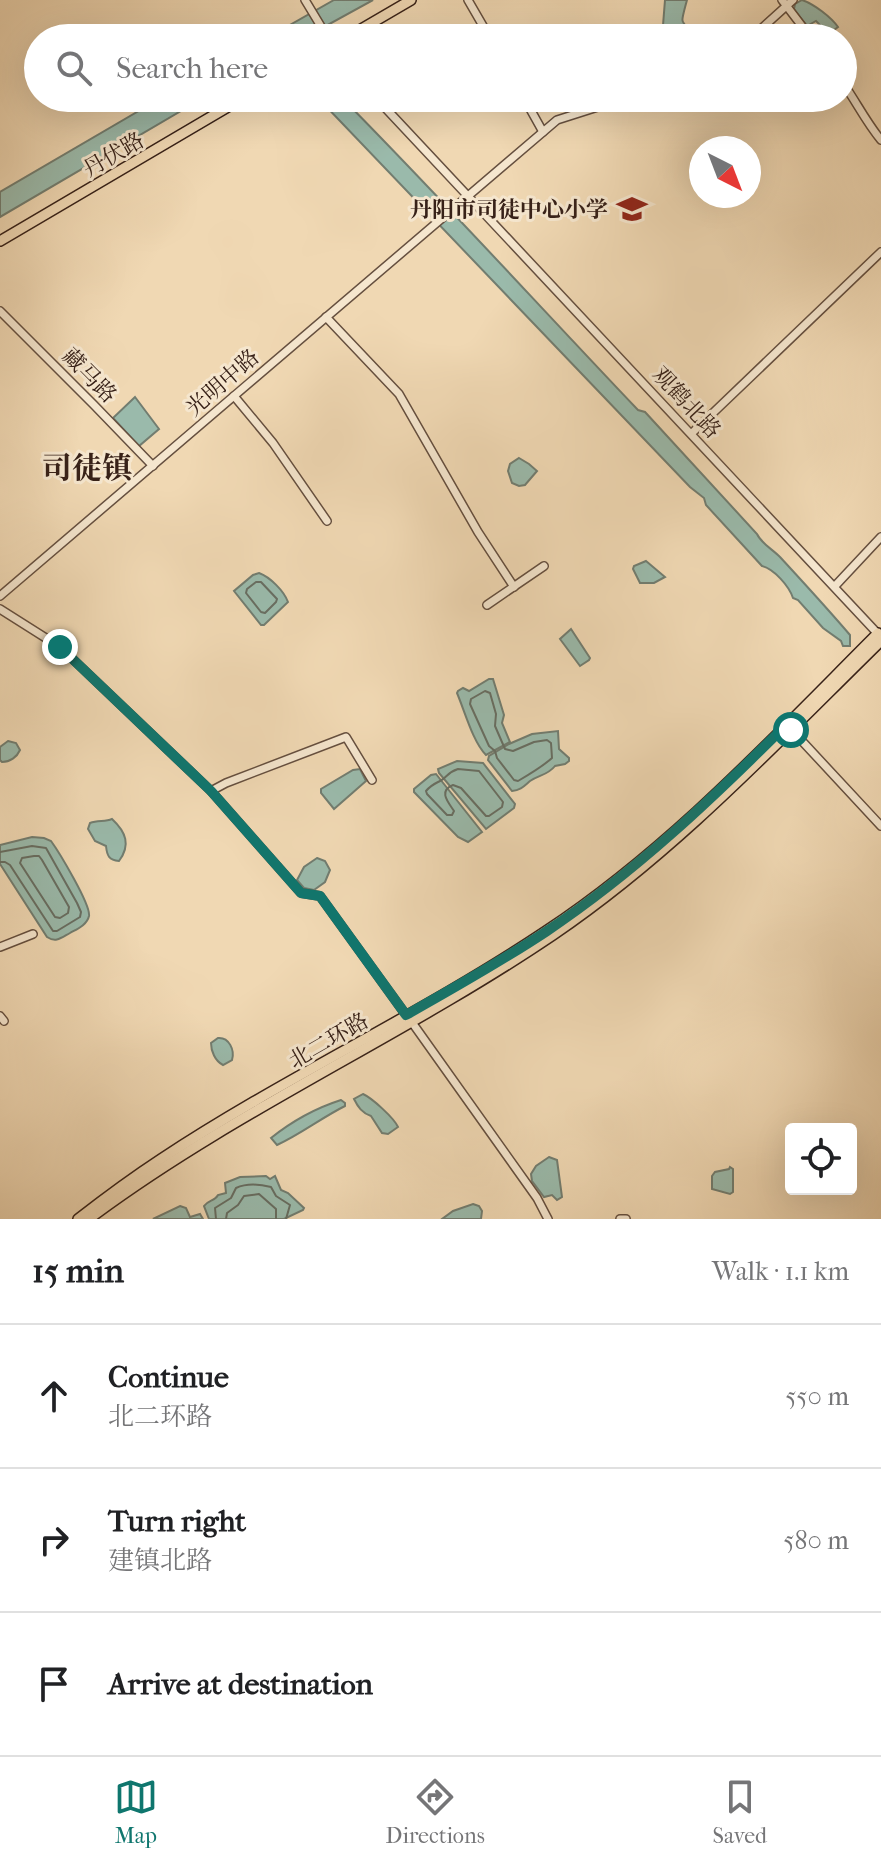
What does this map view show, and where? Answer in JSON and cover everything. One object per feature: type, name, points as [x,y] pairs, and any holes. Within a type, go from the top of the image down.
[{"type":"main road","points":[[370,24],[411,0]]},
{"type":"main road","name":"丹伏路","points":[[0,241],[219,112]]},
{"type":"main road","name":"北二环路","points":[[89,1219],[216,1133],[408,1018],[591,900],[688,820],[880,640]]},
{"type":"main road","name":"北二环路","points":[[78,1219],[199,1135],[408,1018]]},
{"type":"street","points":[[468,0],[482,24]]},
{"type":"street","points":[[765,24],[784,4],[793,0]]},
{"type":"street","points":[[307,3],[320,24]]},
{"type":"street","points":[[784,4],[800,24]]},
{"type":"street","points":[[857,103],[864,113],[864,120],[881,140]]},
{"type":"street","name":"观鹤北路","points":[[389,112],[835,586],[880,640]]},
{"type":"street","points":[[532,112],[543,132]]},
{"type":"street","name":"光明中路","points":[[0,596],[557,120],[582,112]]},
{"type":"street","points":[[692,433],[881,252]]},
{"type":"street","name":"藏马路","points":[[0,311],[153,466]]},
{"type":"street","points":[[326,317],[399,394],[478,532],[514,587]]},
{"type":"street","points":[[234,396],[273,443],[327,521]]},
{"type":"street","points":[[835,586],[881,537]]},
{"type":"street","points":[[487,605],[544,566]]},
{"type":"street","points":[[0,609],[60,647],[211,791],[301,893],[320,896],[537,1198],[548,1219]]},
{"type":"street","points":[[789,727],[881,826]]},
{"type":"street","points":[[211,791],[346,737],[372,780]]},
{"type":"street","points":[[0,947],[33,934]]},
{"type":"water","points":[[334,0],[373,0],[329,24],[292,24]]},
{"type":"water","points":[[665,0],[687,0],[683,16],[685,24],[663,24]]},
{"type":"water","points":[[802,0],[812,4],[835,24],[819,24],[816,21],[805,24],[794,9],[795,4]]},
{"type":"water","points":[[137,112],[179,112],[0,217],[0,192]]},
{"type":"water","points":[[331,112],[356,112],[380,136],[780,557],[850,635],[850,646],[843,646],[823,628],[793,598],[780,579],[762,566],[706,505],[704,498],[690,487]]},
{"type":"water","points":[[135,397],[159,429],[139,446],[113,418]]},
{"type":"water","points":[[519,458],[537,471],[525,485],[519,486],[512,483],[508,471],[510,464]]},
{"type":"water","points":[[646,561],[665,577],[654,583],[640,583],[633,569]]},
{"type":"water","points":[[259,573],[276,585],[288,602],[264,625],[234,591]]},
{"type":"water","points":[[571,629],[590,658],[580,666],[560,639]]},
{"type":"water","points":[[493,679],[504,715],[502,723],[510,742],[486,755],[473,735],[457,693],[463,688],[469,691]]},
{"type":"water","points":[[558,731],[559,749],[569,761],[555,766],[518,790],[512,791],[488,760],[489,756],[509,744],[532,734]]},
{"type":"water","points":[[8,741],[16,743],[20,750],[13,759],[2,762],[0,747]]},
{"type":"water","points":[[457,761],[483,763],[515,804],[486,829],[439,773],[438,769]]},
{"type":"water","points":[[360,769],[366,781],[334,809],[321,789]]},
{"type":"water","points":[[436,774],[482,832],[468,842],[458,837],[414,792]]},
{"type":"water","points":[[112,819],[121,829],[126,844],[119,861],[109,857],[106,846],[95,841],[88,829],[90,823]]},
{"type":"water","points":[[32,837],[51,841],[74,878],[88,910],[89,916],[84,924],[58,939],[47,937],[0,864],[0,845]]},
{"type":"water","points":[[317,858],[325,861],[330,870],[325,882],[314,890],[304,888],[297,880],[304,867]]},
{"type":"water","points":[[218,1038],[228,1042],[233,1052],[232,1060],[223,1065],[212,1049],[211,1043]]},
{"type":"water","points":[[363,1094],[398,1127],[388,1134],[382,1133],[354,1099]]},
{"type":"water","points":[[341,1100],[345,1106],[286,1141],[277,1145],[271,1138],[304,1116]]},
{"type":"water","points":[[549,1157],[557,1160],[562,1197],[557,1200],[552,1195],[544,1197],[532,1181],[531,1174],[536,1166]]},
{"type":"water","points":[[730,1167],[733,1169],[733,1192],[730,1194],[712,1189],[715,1172]]},
{"type":"water","points":[[266,1176],[270,1179],[275,1176],[281,1190],[288,1193],[303,1210],[284,1219],[209,1219],[204,1206],[226,1193],[225,1183],[240,1177]]},
{"type":"water","points":[[473,1204],[482,1211],[481,1219],[442,1219],[453,1211]]},
{"type":"water","points":[[180,1206],[186,1208],[190,1217],[200,1214],[203,1219],[153,1219]]},
{"type":"place","name":"丹阳市司徒中心小学","points":[[632,209]]},
{"type":"district","name":"司徒镇","points":[[87,468]]},
{"type":"route","points":[[60,647],[211,791],[301,893],[320,896],[406,1015],[507,956],[591,900],[688,820],[786,725],[791,730]]}]
